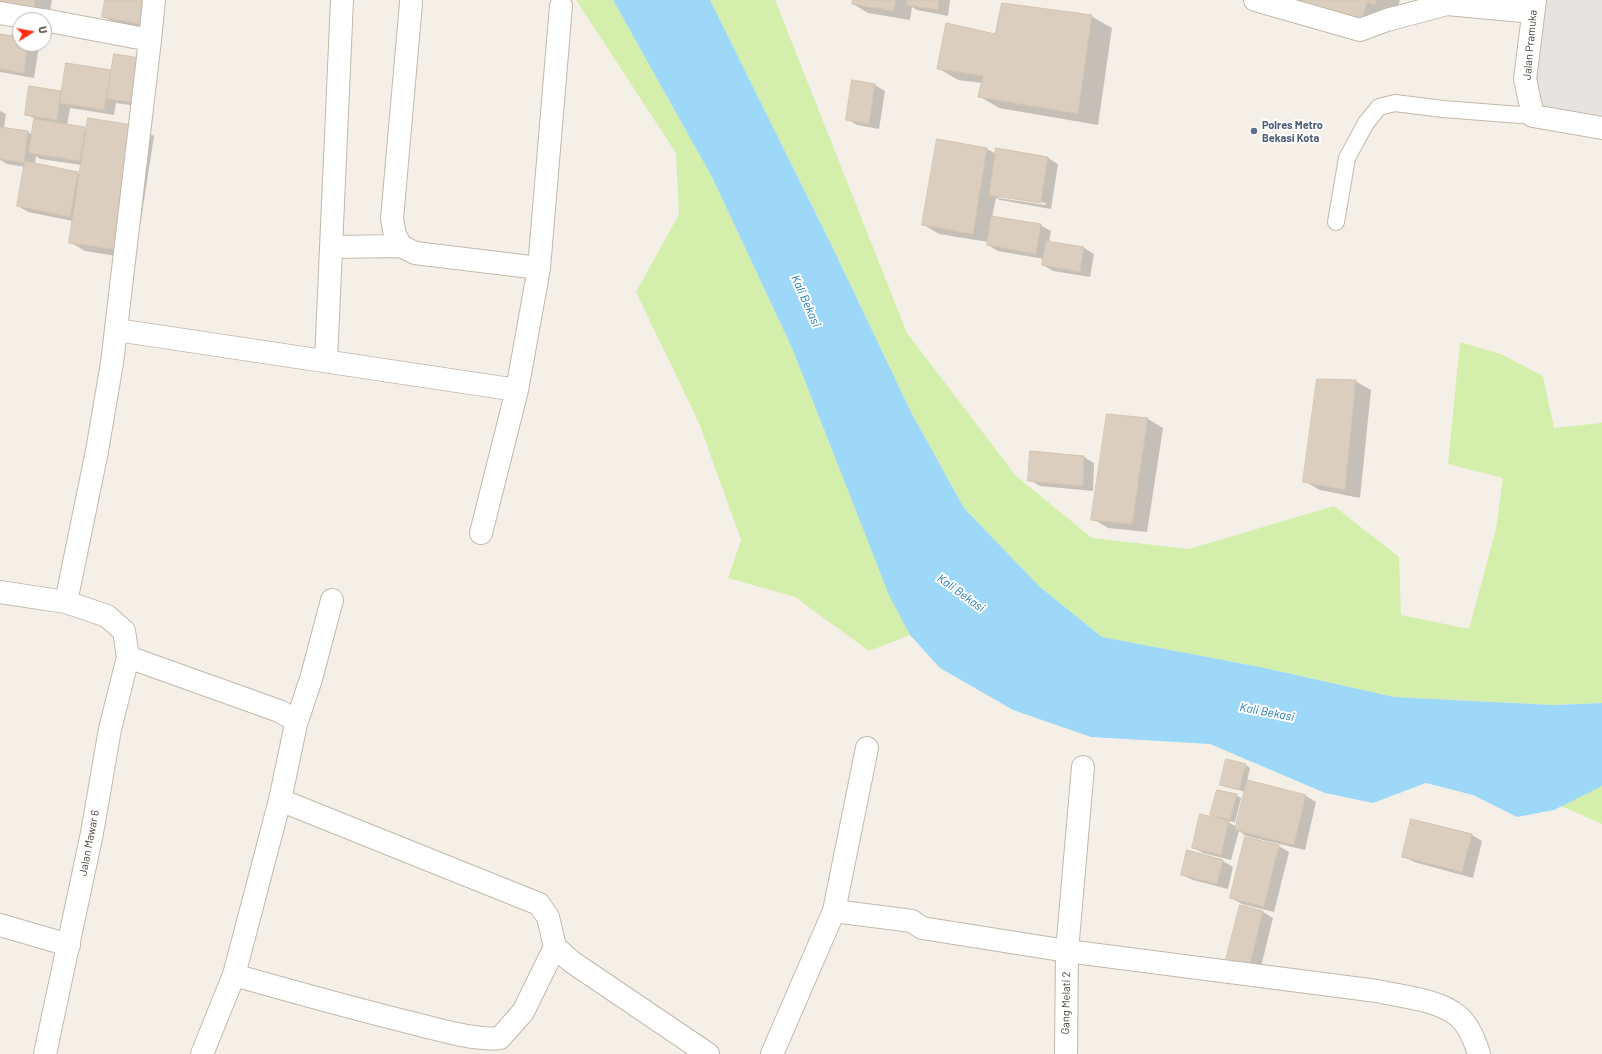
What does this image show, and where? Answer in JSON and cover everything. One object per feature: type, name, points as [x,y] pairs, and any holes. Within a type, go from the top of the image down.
[{"type":"street","points":[[0,592],[66,602],[97,451],[117,330],[154,0]]},
{"type":"street","points":[[326,360],[342,0]]},
{"type":"street","points":[[1255,0],[1360,30],[1387,20],[1447,4],[1534,6]]},
{"type":"street","points":[[401,246],[395,235],[392,220],[411,3]]},
{"type":"street","points":[[481,533],[517,390],[539,268],[561,6]]},
{"type":"street","name":"Jalan Pramuka","points":[[1533,116],[1526,79],[1534,6]]},
{"type":"street","points":[[0,13],[12,15]]},
{"type":"street","points":[[52,22],[150,40]]},
{"type":"street","points":[[1533,116],[1602,128]]},
{"type":"street","points":[[330,247],[401,246],[415,253],[539,268]]},
{"type":"street","points":[[117,330],[326,360],[517,390]]},
{"type":"street","points":[[202,1054],[234,975],[280,800],[296,724],[311,679],[332,600]]},
{"type":"street","name":"Jalan Mawar 6","points":[[45,1054],[92,833],[110,729],[128,657],[124,631],[107,616],[66,602]]},
{"type":"street","points":[[128,657],[279,711],[292,718],[296,724]]},
{"type":"street","points":[[772,1054],[834,911],[867,748]]},
{"type":"street","name":"Gang Melati 2","points":[[1066,1054],[1067,951],[1083,767]]},
{"type":"street","points":[[280,800],[539,904],[548,917],[555,947],[572,962],[708,1054]]},
{"type":"street","points":[[834,911],[912,921],[922,928],[1067,951],[1377,991],[1440,1006],[1458,1016],[1468,1028],[1475,1041],[1479,1054]]},
{"type":"street","points":[[0,925],[69,944]]},
{"type":"street","points":[[234,975],[445,1032],[492,1039],[500,1038],[523,1012],[555,947]]},
{"type":"lane","points":[[1336,222],[1347,158],[1366,123],[1379,107],[1395,102],[1443,109],[1533,116]]},
{"type":"green space","points":[[576,0],[613,0],[712,177],[792,348],[870,546],[910,635],[869,651],[795,597],[728,578],[741,540],[699,423],[636,292],[679,214],[676,153]]},
{"type":"green space","points":[[710,0],[775,0],[907,333],[1016,476],[1092,538],[1189,549],[1334,506],[1399,557],[1401,615],[1469,629],[1496,529],[1503,478],[1448,464],[1460,342],[1501,354],[1543,376],[1554,428],[1602,422],[1602,703],[1555,705],[1394,697],[1265,668],[1102,637],[1040,587],[964,508],[911,412],[830,242]]},
{"type":"green space","points":[[1599,786],[1602,786],[1602,824],[1561,806]]},
{"type":"shaded area","points":[[1535,0],[1602,0],[1602,126],[1533,116]]},
{"type":"water","name":"Kali Bekasi","points":[[613,0],[710,0],[830,242],[911,412],[964,508],[1040,587],[1102,637],[1265,668],[1394,697],[1555,705],[1602,703],[1602,786],[1554,810],[1517,817],[1473,795],[1426,783],[1373,803],[1325,793],[1210,744],[1091,737],[1013,710],[940,668],[910,635],[889,595],[792,348],[712,177]]},
{"type":"building","points":[[0,0],[35,0],[34,9],[0,3]]},
{"type":"building","points":[[105,0],[149,0],[145,25],[102,17]]},
{"type":"building","points":[[853,0],[896,0],[894,11],[852,4]]},
{"type":"building","points":[[907,0],[939,0],[938,10],[906,5]]},
{"type":"building","points":[[1286,0],[1376,0],[1375,5],[1367,2],[1361,23]]},
{"type":"building","points":[[1002,3],[1092,15],[1078,114],[978,97],[983,76],[937,69],[946,23],[995,34]]},
{"type":"building","points":[[0,34],[12,36],[12,52],[27,52],[24,73],[0,69]]},
{"type":"building","points":[[114,54],[146,59],[140,103],[107,99]]},
{"type":"building","points":[[66,63],[111,70],[104,110],[60,103]]},
{"type":"building","points":[[852,80],[875,84],[869,124],[846,120]]},
{"type":"building","points":[[29,86],[61,91],[57,120],[25,115]]},
{"type":"building","points":[[88,118],[139,126],[120,250],[69,243]]},
{"type":"building","points":[[34,119],[85,127],[80,161],[29,153]]},
{"type":"building","points":[[0,127],[28,131],[24,163],[0,159]]},
{"type":"building","points":[[937,139],[987,148],[973,234],[922,225]]},
{"type":"building","points":[[996,148],[1048,157],[1041,203],[989,195]]},
{"type":"building","points":[[25,161],[78,172],[70,217],[17,206]]},
{"type":"building","points":[[991,216],[1041,224],[1036,254],[987,245]]},
{"type":"building","points":[[1046,241],[1084,247],[1080,272],[1042,265]]},
{"type":"building","points":[[1317,379],[1356,380],[1345,490],[1303,482]]},
{"type":"building","points":[[1107,414],[1148,418],[1132,524],[1091,520]]},
{"type":"building","points":[[1030,451],[1084,456],[1083,486],[1028,481]]},
{"type":"building","points":[[1226,759],[1246,764],[1239,790],[1220,785]]},
{"type":"building","points":[[1247,780],[1306,795],[1294,845],[1235,830]]},
{"type":"building","points":[[1217,790],[1237,794],[1230,820],[1210,815]]},
{"type":"building","points":[[1200,814],[1229,821],[1221,855],[1192,848]]},
{"type":"building","points":[[1411,819],[1472,834],[1462,872],[1402,857]]},
{"type":"building","points":[[1245,837],[1279,845],[1264,907],[1230,898]]},
{"type":"building","points":[[1187,850],[1223,860],[1217,884],[1181,875]]},
{"type":"building","points":[[1240,905],[1263,911],[1248,973],[1224,967]]},
{"type":"place","name":"Polres Metro Bekasi Kota","points":[[1254,131]]}]
